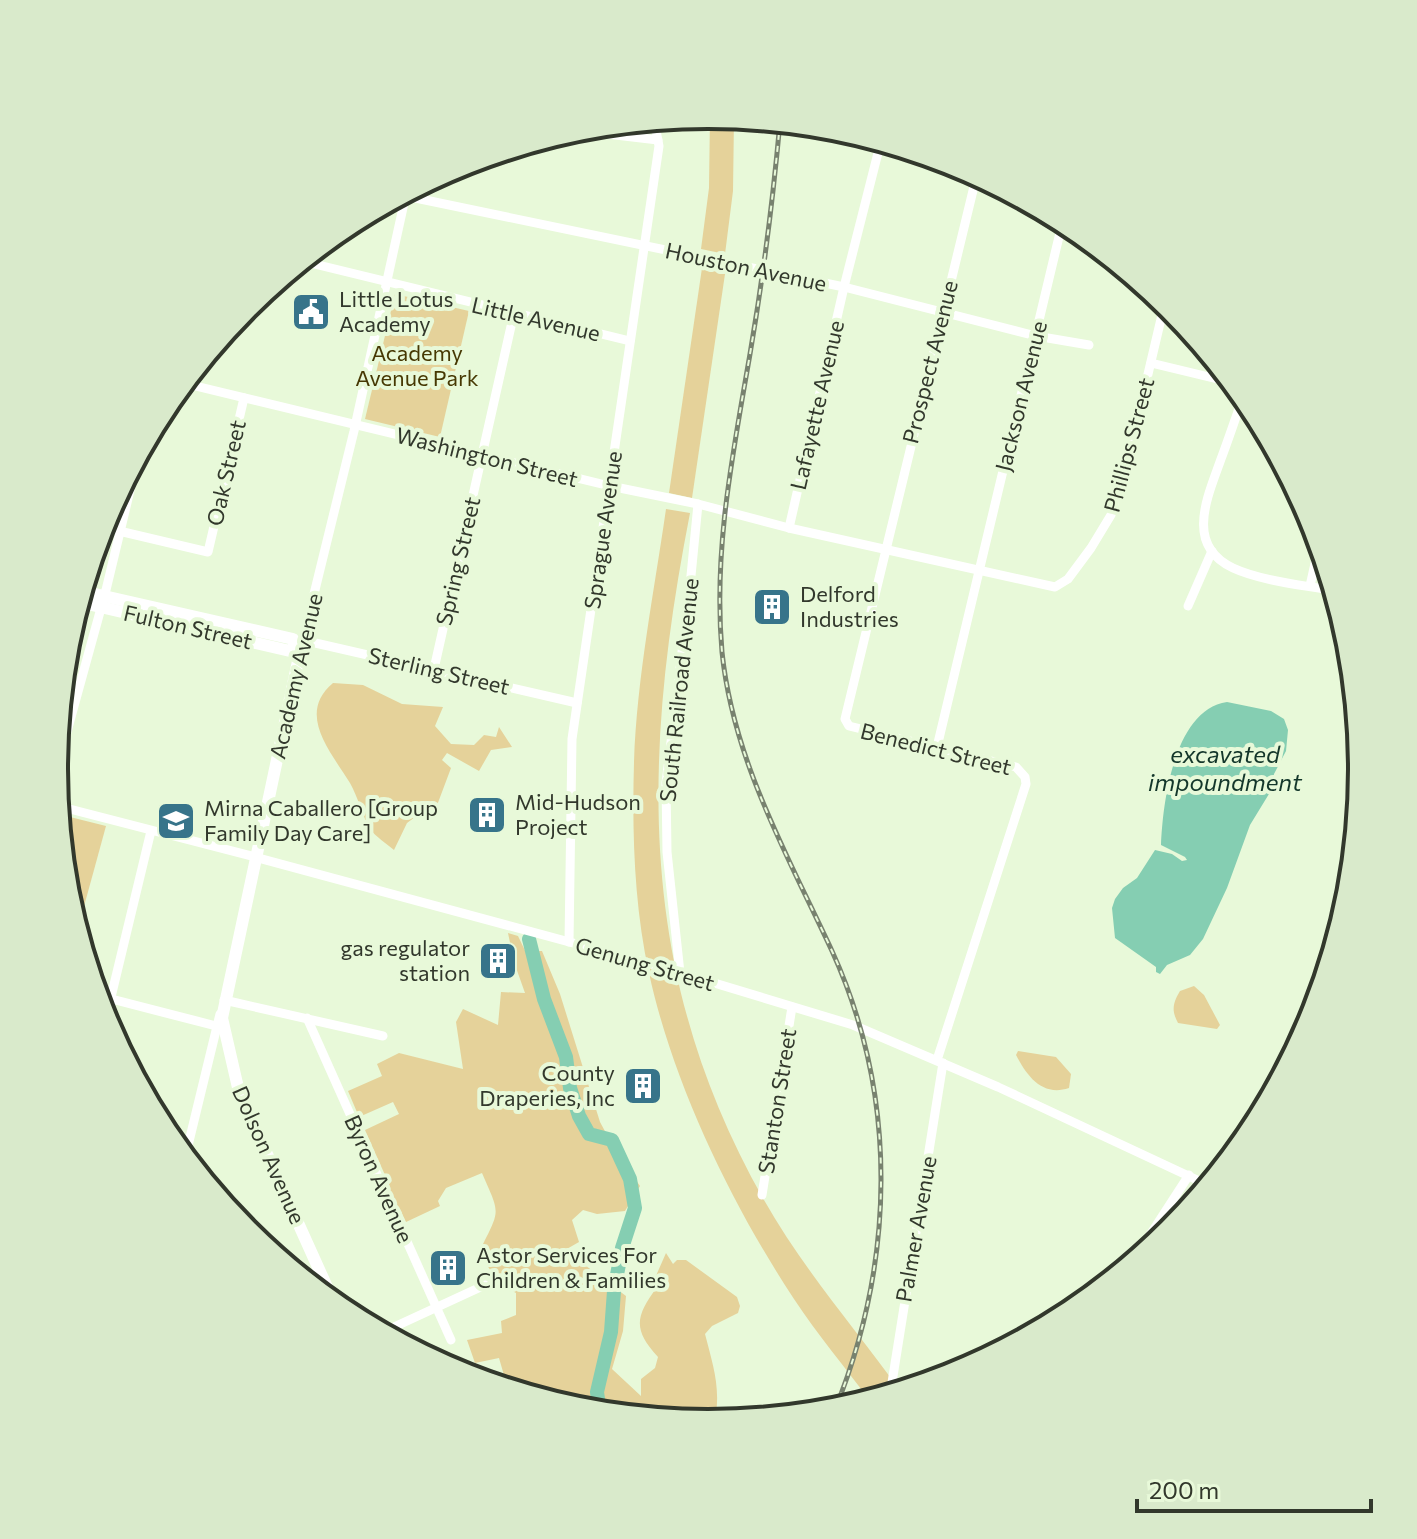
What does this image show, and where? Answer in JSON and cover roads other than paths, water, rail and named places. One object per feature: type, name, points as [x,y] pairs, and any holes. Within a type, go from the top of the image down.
[{"type":"main road","name":"Fulton Street","points":[[92,596],[103,602],[290,651],[298,646]]},
{"type":"main road","name":"Fulton Street","points":[[91,602],[103,602]]},
{"type":"main road","name":"Academy Avenue","points":[[224,998],[298,646]]},
{"type":"main road","name":"Dolson Avenue","points":[[224,998],[220,1027],[239,1092],[325,1282]]},
{"type":"street","name":"Sprague Avenue","points":[[569,942],[572,739],[644,246],[658,140],[656,131]]},
{"type":"street","points":[[618,135],[658,140]]},
{"type":"street","name":"Lafayette Avenue","points":[[789,528],[878,152]]},
{"type":"street","name":"Prospect Avenue","points":[[847,725],[846,716],[885,549],[974,187]]},
{"type":"street","name":"Houston Avenue","points":[[419,198],[844,287],[1036,336],[1089,345]]},
{"type":"street","name":"Academy Avenue","points":[[298,646],[355,425],[402,208]]},
{"type":"street","name":"Jackson Avenue","points":[[937,747],[1060,234]]},
{"type":"street","name":"Little Avenue","points":[[315,264],[630,341]]},
{"type":"street","name":"Spring Street","points":[[434,669],[514,313]]},
{"type":"street","name":"Phillips Street","points":[[978,571],[1060,586],[1091,548],[1111,515],[1161,317]]},
{"type":"street","points":[[1151,363],[1216,379]]},
{"type":"street","name":"Washington Street","points":[[196,386],[978,571]]},
{"type":"street","name":"Oak Street","points":[[119,531],[208,552],[244,398]]},
{"type":"street","points":[[1239,411],[1203,515],[1204,531],[1212,551],[1226,564],[1242,571],[1322,588]]},
{"type":"street","points":[[70,723],[126,504]]},
{"type":"street","name":"South Railroad Avenue","points":[[680,973],[667,863],[666,783],[698,504]]},
{"type":"street","points":[[1188,606],[1212,551]]},
{"type":"street","points":[[1310,586],[1315,564]]},
{"type":"street","name":"Sterling Street","points":[[298,646],[311,642],[577,703]]},
{"type":"street","name":"Benedict Street","points":[[847,725],[1016,767],[1024,773],[1026,784],[940,1062]]},
{"type":"street","name":"Genung Street","points":[[69,809],[569,942],[853,1025],[1199,1180]]},
{"type":"street","points":[[151,831],[111,999],[220,1027],[189,1143]]},
{"type":"street","points":[[224,998],[383,1036]]},
{"type":"street","name":"Stanton Street","points":[[762,1195],[792,1007]]},
{"type":"street","name":"Byron Avenue","points":[[307,1018],[451,1340]]},
{"type":"street","name":"Palmer Avenue","points":[[892,1383],[940,1062]]},
{"type":"street","points":[[1154,1228],[1189,1175]]},
{"type":"street","points":[[394,1327],[485,1285]]},
{"type":"water","name":"excavated impoundment","points":[[1227,702],[1271,711],[1284,719],[1288,730],[1286,751],[1274,774],[1272,789],[1250,825],[1227,888],[1203,939],[1190,955],[1167,965],[1160,974],[1156,972],[1156,967],[1115,938],[1112,908],[1123,888],[1137,878],[1155,850],[1172,854],[1182,861],[1187,860],[1161,845],[1169,783],[1183,739],[1195,722],[1209,709]]},
{"type":"waterway","points":[[529,939],[544,999],[566,1057],[570,1088],[579,1116],[589,1134],[612,1140],[630,1179],[635,1208],[622,1248],[611,1332],[597,1392],[598,1400]]},
{"type":"railway","points":[[779,133],[755,325],[726,502],[720,614],[728,692],[738,731],[764,806],[832,951],[854,1007],[869,1064],[878,1122],[881,1181],[878,1239],[869,1298],[839,1396]]},
{"type":"place","name":"Little Lotus Academy","points":[[311,312]]},
{"type":"place","name":"Delford Industries","points":[[772,607]]},
{"type":"place","name":"Mid-Hudson Project","points":[[487,815]]},
{"type":"place","name":"Mirna Caballero [Group Family Day Care]","points":[[176,821]]},
{"type":"place","name":"gas regulator station","points":[[498,961]]},
{"type":"place","name":"County Draperies, Inc","points":[[643,1086]]},
{"type":"place","name":"Astor Services For Children & Families","points":[[448,1268]]},
{"type":"park label","name":"Academy Avenue Park","points":[[417,366]]}]
